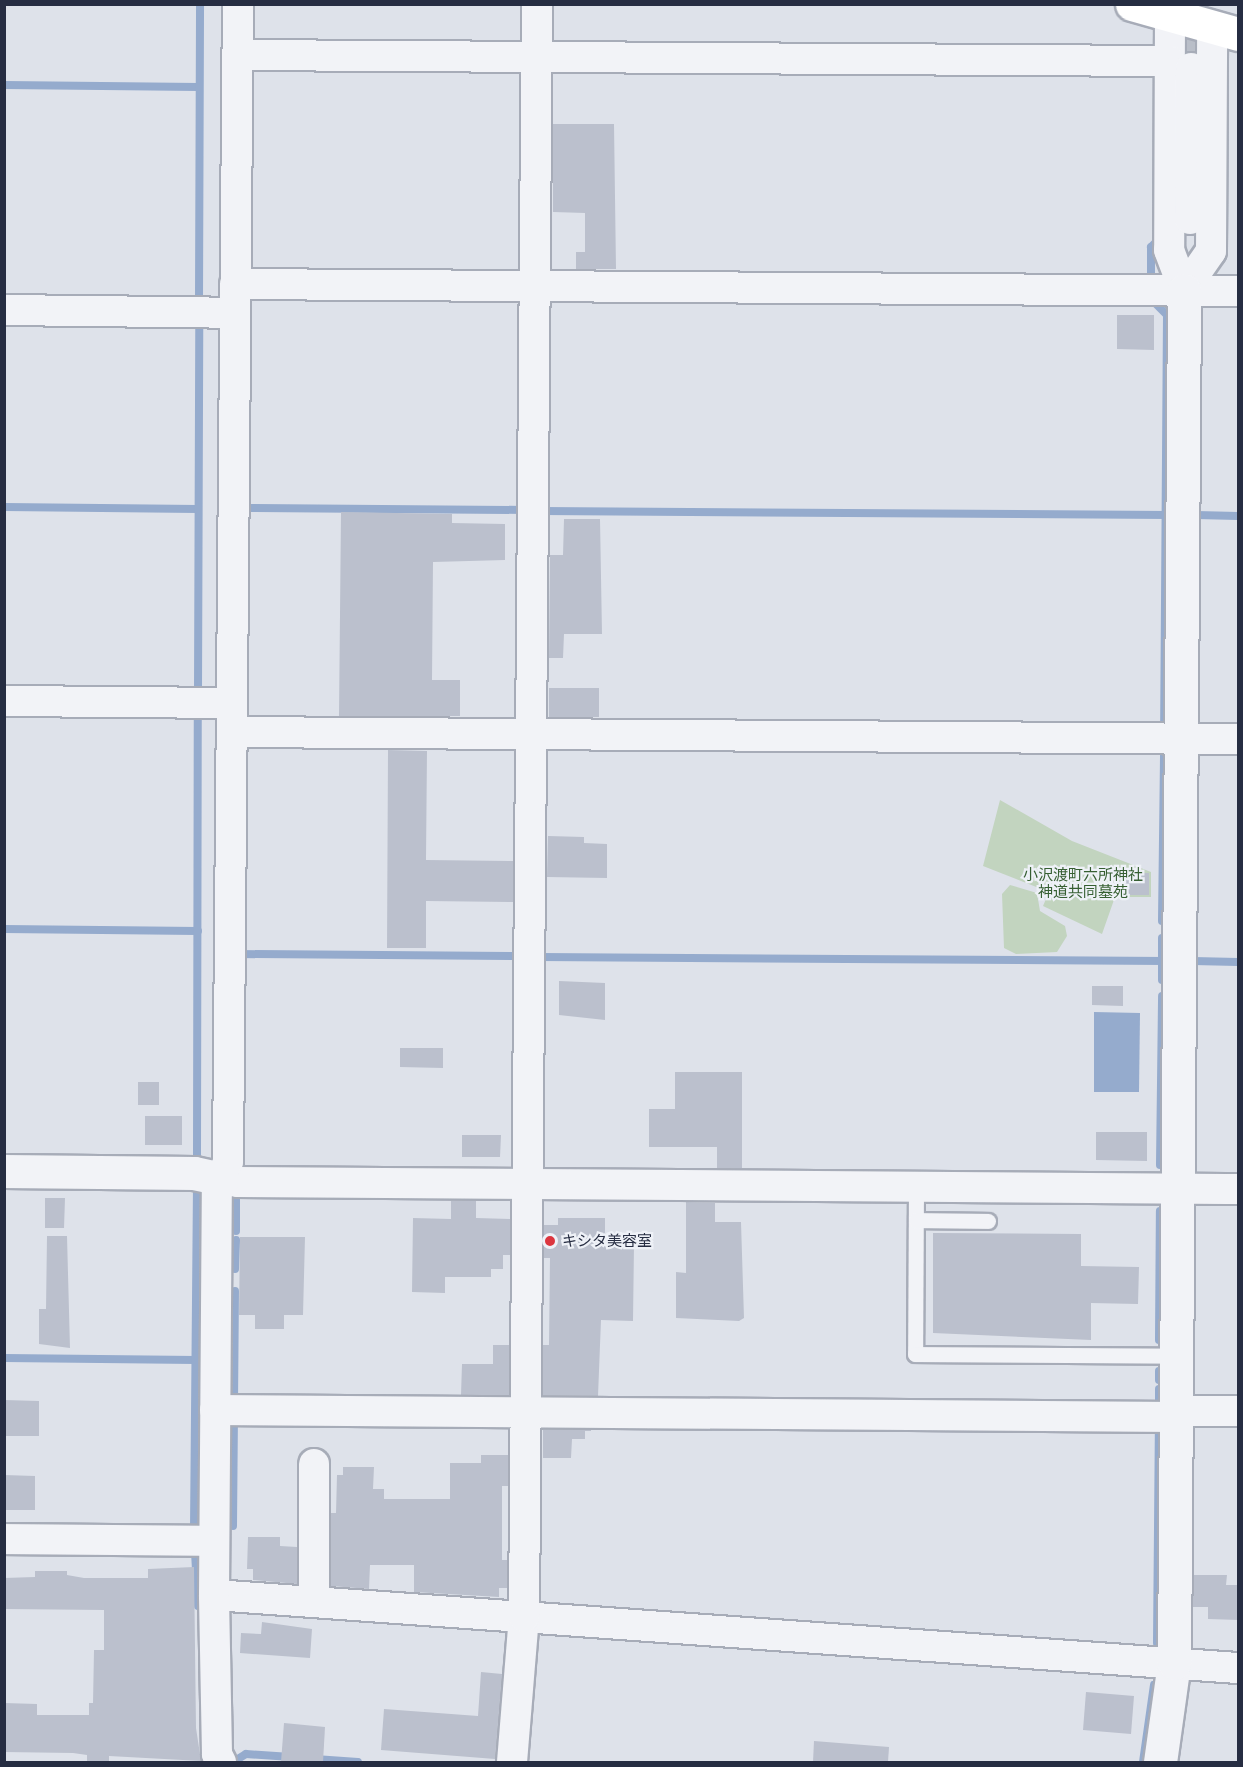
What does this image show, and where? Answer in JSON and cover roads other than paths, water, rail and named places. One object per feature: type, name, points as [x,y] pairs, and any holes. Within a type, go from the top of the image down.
[{"type":"highway","points":[[1132,4],[1226,30]]},
{"type":"street","points":[[221,1762],[217,1754],[214,1595],[217,1192],[228,1162],[238,4]]},
{"type":"street","points":[[512,1762],[524,1617],[537,4]]},
{"type":"street","points":[[1160,1762],[1174,1663],[1184,290],[1190,251],[1180,65],[1170,15]]},
{"type":"street","points":[[1184,290],[1211,251],[1226,30]]},
{"type":"street","points":[[237,55],[1180,65]]},
{"type":"street","points":[[4,310],[535,286],[1239,291]]},
{"type":"street","points":[[4,701],[531,734],[1239,739]]},
{"type":"street","points":[[4,1171],[194,1173],[238,1182],[1239,1189]]},
{"type":"street","points":[[215,1410],[1176,1414],[1239,1411]]},
{"type":"street","points":[[314,1464],[314,1602]]},
{"type":"street","points":[[4,1539],[214,1541]]},
{"type":"street","points":[[214,1595],[1239,1668]]},
{"type":"lane","points":[[916,1186],[915,1354],[1176,1356]]},
{"type":"lane","points":[[916,1220],[988,1221]]},
{"type":"water","points":[[1094,1012],[1140,1013],[1139,1092],[1094,1092]]},
{"type":"waterway","points":[[199,301],[200,4]]},
{"type":"waterway","points":[[4,85],[199,87]]},
{"type":"waterway","points":[[1151,279],[1151,247],[1159,239]]},
{"type":"waterway","points":[[1154,302],[1167,315],[1164,729]]},
{"type":"waterway","points":[[198,691],[199,324]]},
{"type":"waterway","points":[[4,507],[198,509]]},
{"type":"waterway","points":[[241,508],[525,510]]},
{"type":"waterway","points":[[541,511],[1169,515]]},
{"type":"waterway","points":[[1196,515],[1238,516]]},
{"type":"waterway","points":[[197,1156],[198,714]]},
{"type":"waterway","points":[[1162,921],[1164,752]]},
{"type":"waterway","points":[[4,929],[198,931]]},
{"type":"waterway","points":[[1162,938],[1162,980]]},
{"type":"waterway","points":[[238,954],[520,956]]},
{"type":"waterway","points":[[539,957],[1166,961]]},
{"type":"waterway","points":[[1193,961],[1238,962]]},
{"type":"waterway","points":[[1160,1165],[1162,996]]},
{"type":"waterway","points":[[194,1529],[197,1188]]},
{"type":"waterway","points":[[236,1197],[236,1231]]},
{"type":"waterway","points":[[1159,1340],[1160,1211]]},
{"type":"waterway","points":[[235,1269],[236,1240]]},
{"type":"waterway","points":[[234,1403],[235,1291]]},
{"type":"waterway","points":[[4,1358],[196,1360]]},
{"type":"waterway","points":[[1159,1371],[1159,1380]]},
{"type":"waterway","points":[[1159,1389],[1159,1403]]},
{"type":"waterway","points":[[233,1526],[234,1416]]},
{"type":"waterway","points":[[1157,1643],[1159,1430]]},
{"type":"waterway","points":[[195,1552],[198,1606]]},
{"type":"waterway","points":[[1143,1762],[1154,1685]]},
{"type":"waterway","points":[[233,1762],[246,1754],[291,1757]]},
{"type":"waterway","points":[[315,1759],[358,1762]]},
{"type":"tunnel","points":[[1191,4],[1191,68]]},
{"type":"place","name":"キシタ美容室","points":[[550,1241]]},
{"type":"park label","name":"小沢渡町六所神社 神道共同墓苑","points":[[1083,882]]}]
